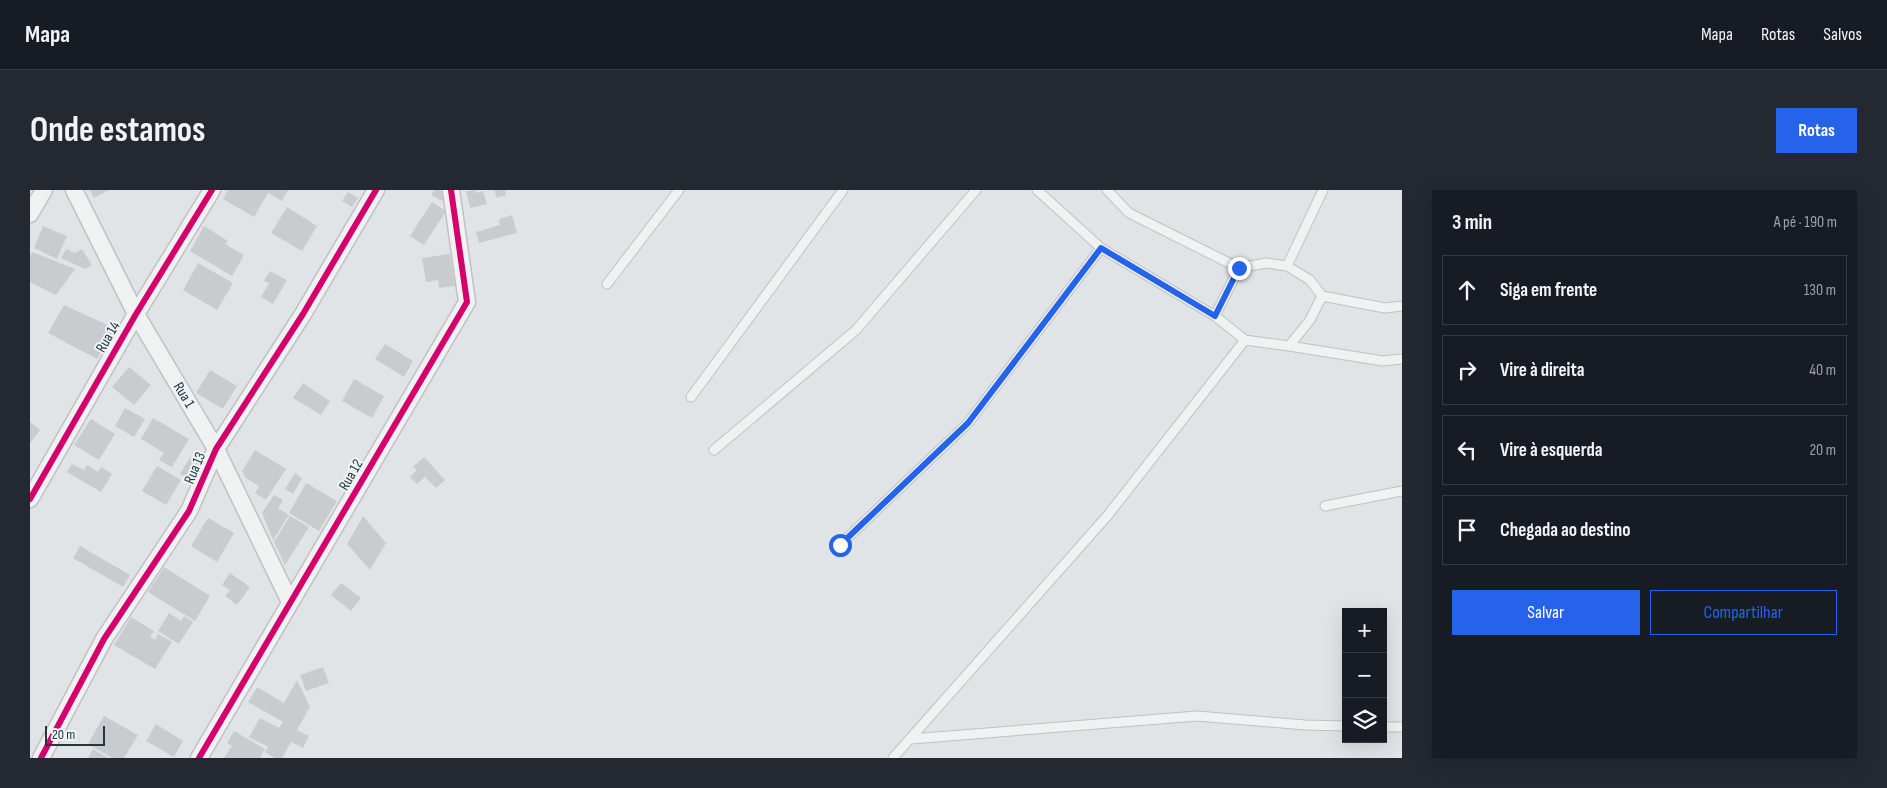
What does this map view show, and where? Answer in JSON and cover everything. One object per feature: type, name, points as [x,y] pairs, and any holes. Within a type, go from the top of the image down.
[{"type":"street","points":[[30,214],[44,190]]},
{"type":"street","name":"Rua 1","points":[[74,190],[136,314],[216,449],[290,602]]},
{"type":"street","name":"Rua 14","points":[[30,499],[136,314],[212,190]]},
{"type":"street","name":"Rua 13","points":[[40,758],[104,639],[190,511],[216,449],[303,314],[376,190]]},
{"type":"street","name":"Rua 12","points":[[198,758],[467,302],[451,190]]},
{"type":"lane","points":[[607,284],[679,190]]},
{"type":"lane","points":[[691,397],[843,190]]},
{"type":"lane","points":[[714,450],[856,330],[976,190]]},
{"type":"lane","points":[[1037,190],[1101,248],[1215,316],[1246,340],[1383,361],[1402,359]]},
{"type":"lane","points":[[1107,190],[1129,213],[1239,268],[1266,263],[1287,266],[1310,280],[1322,296],[1385,308],[1402,306]]},
{"type":"lane","points":[[1287,266],[1323,190]]},
{"type":"lane","points":[[840,545],[968,423],[1101,248]]},
{"type":"lane","points":[[1215,316],[1239,268]]},
{"type":"lane","points":[[1289,346],[1310,320],[1322,296]]},
{"type":"lane","points":[[893,758],[1108,515],[1246,340]]},
{"type":"lane","points":[[1325,506],[1402,491]]},
{"type":"lane","points":[[911,739],[1197,716],[1305,725],[1342,726]]},
{"type":"lane","points":[[1387,727],[1402,727]]},
{"type":"building","points":[[90,190],[109,190],[94,198]]},
{"type":"building","points":[[228,190],[288,190],[282,201],[268,193],[254,217],[223,199]]},
{"type":"building","points":[[434,190],[439,190],[446,194],[442,201],[431,195]]},
{"type":"building","points":[[475,190],[476,193],[483,191],[487,204],[470,208],[466,191]]},
{"type":"building","points":[[494,190],[505,190],[506,195],[497,198]]},
{"type":"building","points":[[348,192],[358,198],[352,207],[342,201]]},
{"type":"building","points":[[432,202],[446,211],[424,245],[410,236]]},
{"type":"building","points":[[287,207],[317,226],[302,251],[271,233]]},
{"type":"building","points":[[512,215],[517,233],[479,243],[476,232],[500,225],[499,219]]},
{"type":"building","points":[[43,226],[67,236],[57,259],[34,248]]},
{"type":"building","points":[[204,226],[228,241],[225,244],[244,255],[232,276],[190,251]]},
{"type":"building","points":[[66,249],[75,253],[82,249],[92,265],[85,269],[61,258]]},
{"type":"building","points":[[32,252],[75,269],[56,295],[30,282],[30,256]]},
{"type":"building","points":[[450,254],[455,286],[439,288],[438,280],[426,282],[422,258]]},
{"type":"building","points":[[198,263],[233,283],[217,310],[183,290]]},
{"type":"building","points":[[270,271],[287,280],[273,304],[261,297],[269,283],[264,281]]},
{"type":"building","points":[[64,305],[116,329],[97,359],[48,333]]},
{"type":"building","points":[[385,344],[413,361],[404,377],[375,359]]},
{"type":"building","points":[[129,367],[151,385],[134,405],[112,387]]},
{"type":"building","points":[[210,370],[237,386],[223,409],[196,393]]},
{"type":"building","points":[[354,379],[384,396],[372,418],[342,401]]},
{"type":"building","points":[[303,383],[330,401],[321,415],[293,398]]},
{"type":"building","points":[[125,408],[145,419],[134,437],[115,426]]},
{"type":"building","points":[[153,418],[189,439],[172,467],[159,460],[164,453],[141,439]]},
{"type":"building","points":[[91,419],[115,434],[99,460],[74,445]]},
{"type":"building","points":[[30,422],[40,430],[30,443]]},
{"type":"building","points":[[255,450],[286,469],[266,500],[255,493],[259,486],[246,478],[242,471]]},
{"type":"building","points":[[191,456],[199,461],[189,479],[180,474]]},
{"type":"building","points":[[424,457],[445,480],[436,488],[425,477],[417,484],[410,477],[417,470],[413,467]]},
{"type":"building","points":[[72,464],[84,470],[87,465],[98,472],[101,467],[112,474],[101,492],[67,472]]},
{"type":"building","points":[[157,466],[181,480],[166,505],[142,491]]},
{"type":"building","points":[[295,473],[302,478],[293,494],[285,489]]},
{"type":"building","points":[[306,483],[337,501],[319,531],[289,513]]},
{"type":"building","points":[[274,495],[283,500],[278,508],[289,515],[273,540],[262,513]]},
{"type":"building","points":[[290,516],[309,527],[285,565],[274,542]]},
{"type":"building","points":[[363,516],[386,543],[370,570],[347,544]]},
{"type":"building","points":[[208,518],[234,533],[217,562],[191,546]]},
{"type":"building","points":[[80,546],[130,575],[123,587],[73,558]]},
{"type":"building","points":[[164,567],[210,596],[195,621],[148,592]]},
{"type":"building","points":[[230,573],[250,587],[237,605],[225,596],[230,590],[222,585]]},
{"type":"building","points":[[341,583],[361,598],[351,611],[331,595]]},
{"type":"building","points":[[169,613],[181,621],[184,616],[193,622],[179,644],[158,631]]},
{"type":"building","points":[[131,617],[154,631],[150,637],[155,640],[158,634],[172,642],[155,669],[114,645]]},
{"type":"building","points":[[323,667],[329,683],[306,691],[300,675]]},
{"type":"building","points":[[297,680],[310,707],[297,730],[309,736],[303,748],[291,742],[282,758],[275,758],[265,752],[268,747],[249,737],[260,718],[279,728],[283,722],[248,702],[257,687],[284,703]]},
{"type":"building","points":[[104,716],[138,735],[124,758],[112,758],[88,744]]},
{"type":"building","points":[[156,724],[183,741],[174,757],[146,741]]},
{"type":"building","points":[[234,731],[265,749],[260,758],[224,758],[232,746],[227,743]]},
{"type":"building","points":[[93,749],[108,758],[88,758]]},
{"type":"cycle path","points":[[30,499],[136,314],[212,190]]},
{"type":"cycle path","points":[[41,758],[104,639],[189,511],[216,449],[303,314],[376,190]]},
{"type":"cycle path","points":[[199,758],[467,302],[451,190]]},
{"type":"route","points":[[840,545],[968,423],[1101,248],[1215,316],[1239,268]]}]
